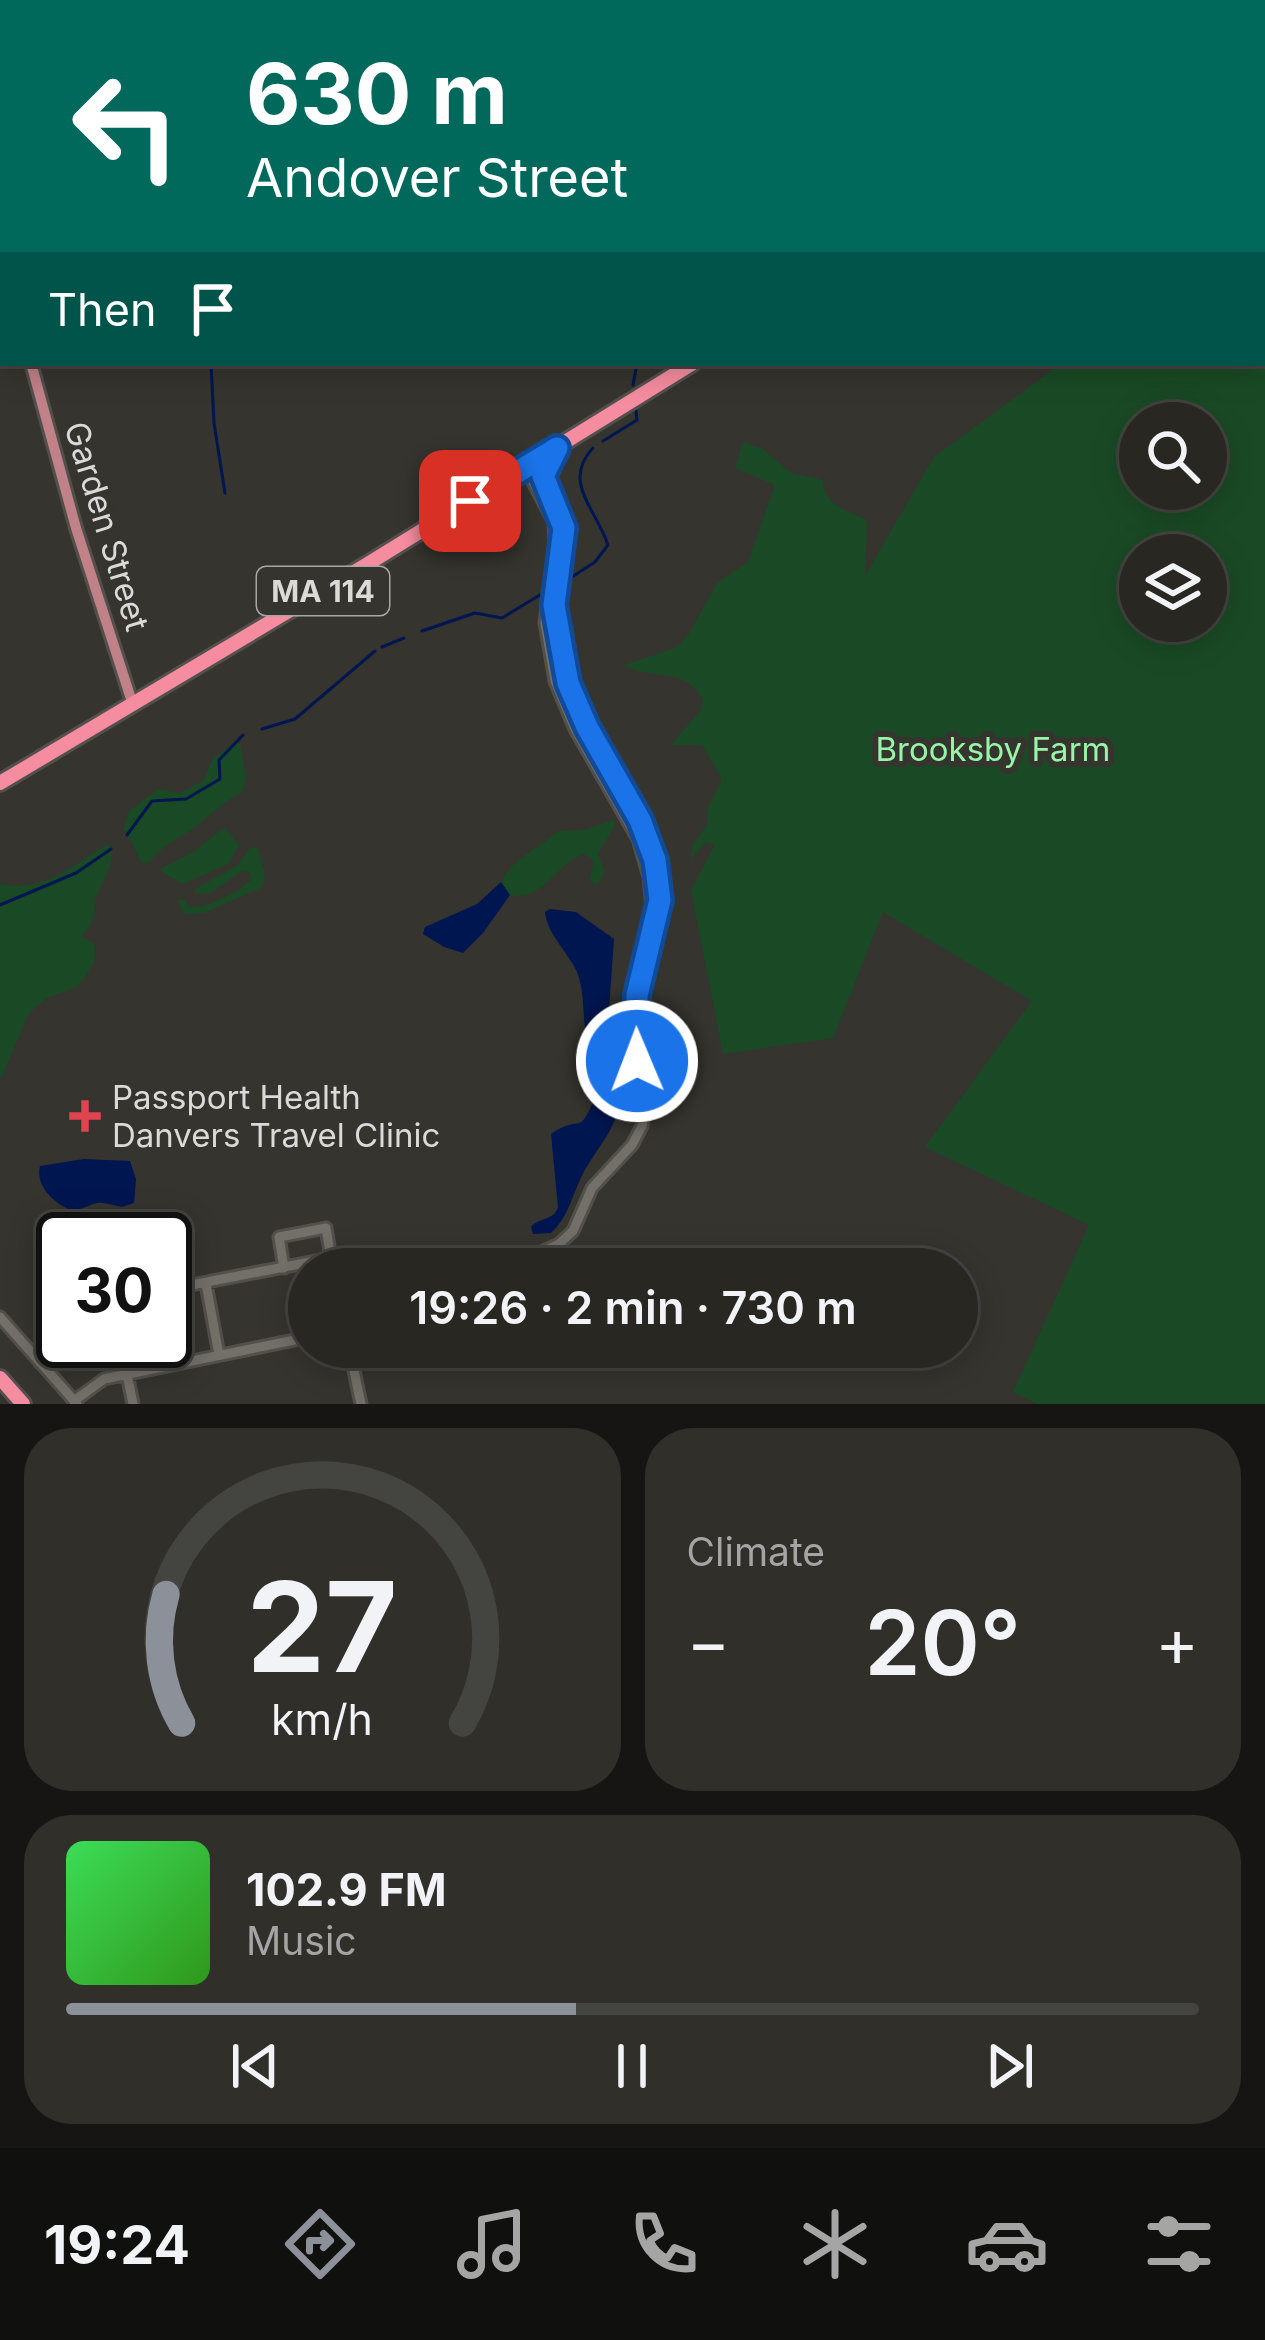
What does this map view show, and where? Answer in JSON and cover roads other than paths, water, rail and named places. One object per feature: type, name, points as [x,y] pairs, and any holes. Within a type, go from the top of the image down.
[{"type":"highway","name":"MA 114","points":[[0,782],[688,366]]},
{"type":"highway","points":[[0,1378],[22,1404]]},
{"type":"main road","name":"Garden Street","points":[[32,366],[76,528],[133,705]]},
{"type":"street","points":[[550,1248],[572,1232],[592,1188],[632,1145],[642,1126],[646,1104],[637,1061],[635,1014],[660,900],[652,849],[573,700],[556,632],[554,605],[564,528],[543,476],[557,448]]},
{"type":"street","points":[[525,467],[554,522],[544,623],[555,681],[567,715],[644,855],[651,891],[651,940]]},
{"type":"street","points":[[284,1268],[279,1237],[326,1228],[329,1248]]},
{"type":"street","points":[[192,1285],[288,1268]]},
{"type":"street","points":[[206,1284],[219,1355]]},
{"type":"street","points":[[0,1317],[36,1358]]},
{"type":"street","points":[[44,1368],[75,1402],[97,1382],[288,1340]]},
{"type":"street","points":[[353,1368],[361,1404]]},
{"type":"street","points":[[127,1374],[133,1404]]},
{"type":"waterway","points":[[211,366],[225,493]]},
{"type":"waterway","points":[[633,385],[636,366]]},
{"type":"waterway","points":[[603,441],[637,420],[636,411]]},
{"type":"waterway","points":[[564,582],[595,562],[608,545],[581,484],[584,460],[593,448]]},
{"type":"waterway","points":[[422,631],[475,613],[502,618],[540,595]]},
{"type":"waterway","points":[[382,647],[404,638]]},
{"type":"waterway","points":[[262,729],[295,719],[375,651]]},
{"type":"waterway","points":[[127,835],[152,801],[186,799],[220,779],[219,760],[243,735]]},
{"type":"waterway","points":[[0,905],[76,873],[111,849]]},
{"type":"place","name":"Passport Health Danvers Travel Clinic","points":[[85,1116]]},
{"type":"park label","name":"Brooksby Farm","points":[[993,749]]}]
